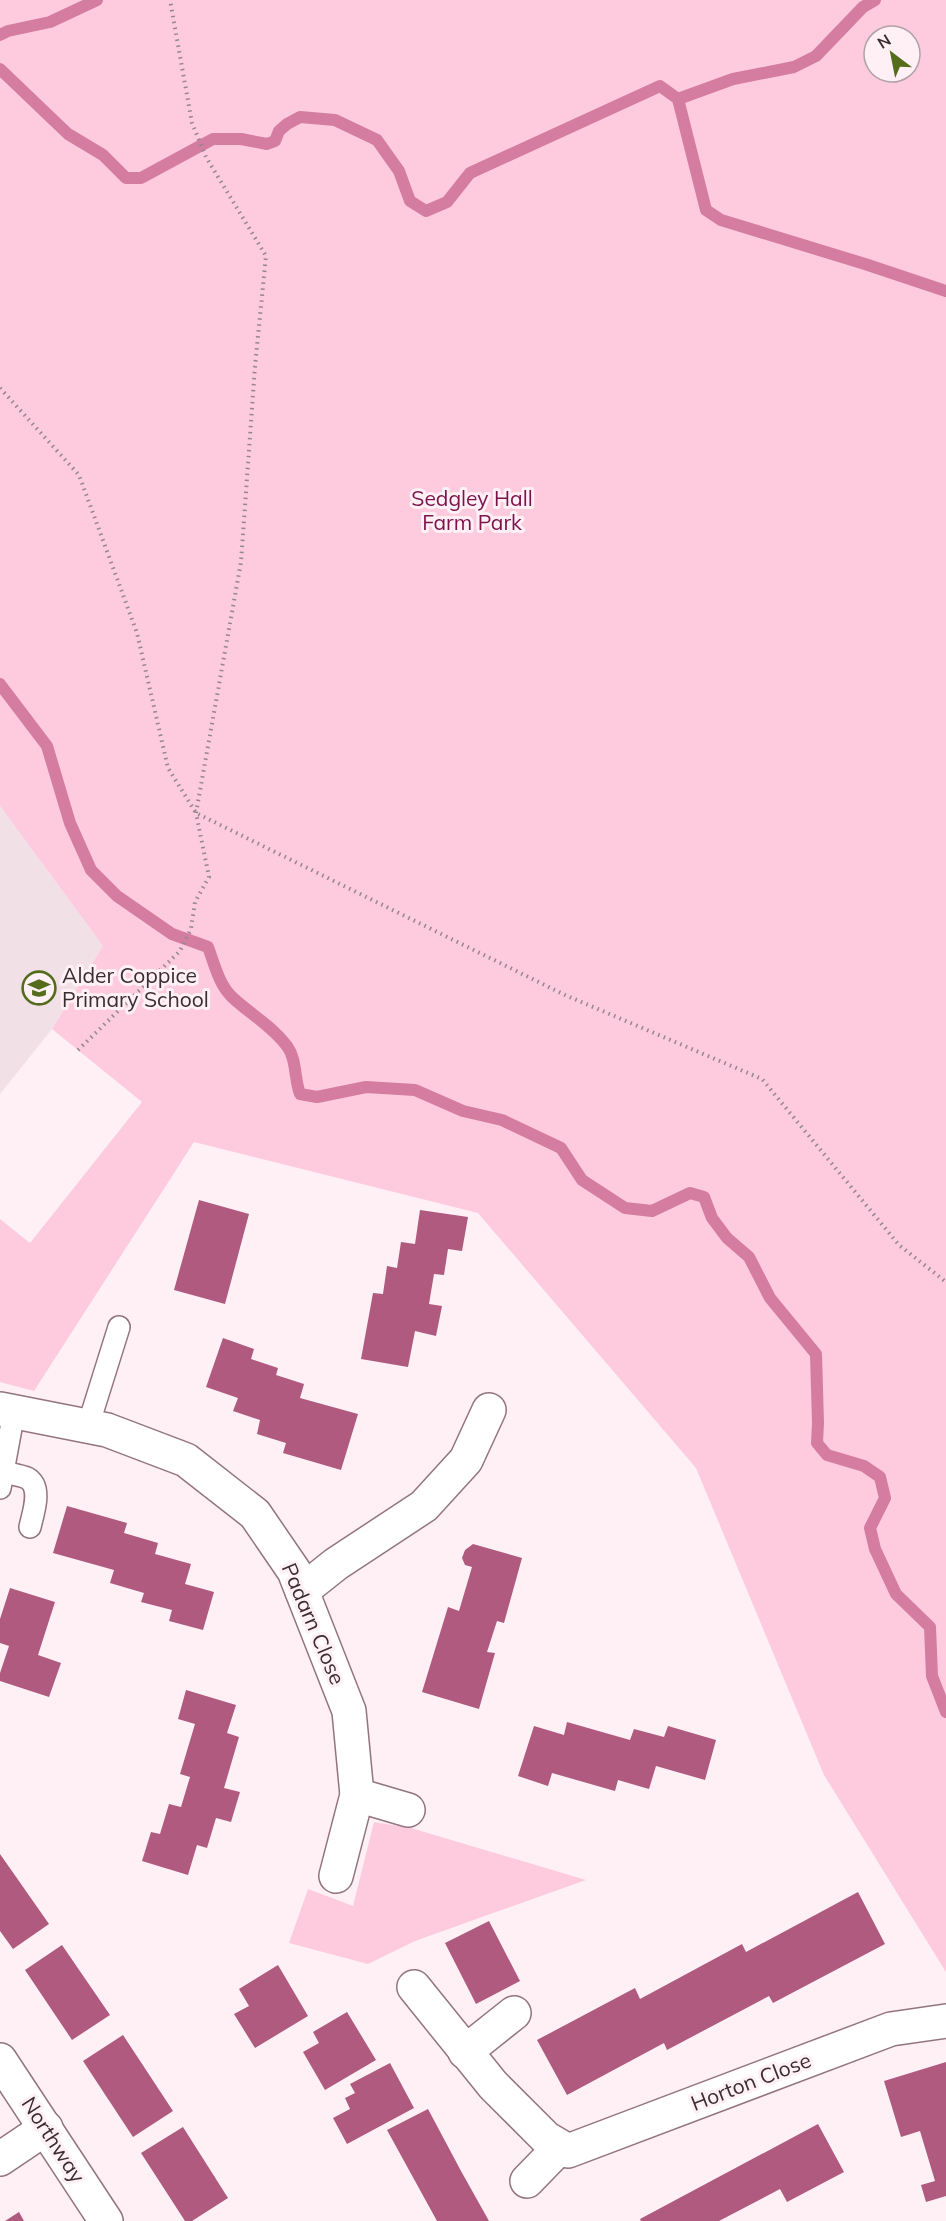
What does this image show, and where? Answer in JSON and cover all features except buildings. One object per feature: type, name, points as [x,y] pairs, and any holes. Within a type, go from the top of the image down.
[{"type":"street","name":"Padarn Close","points":[[7,1410],[107,1430],[186,1460],[255,1514],[294,1571],[349,1711],[357,1795],[336,1876]]},
{"type":"street","points":[[302,1591],[336,1564],[424,1506],[466,1460],[489,1410]]},
{"type":"street","points":[[357,1795],[408,1810]]},
{"type":"street","points":[[414,1987],[493,2085],[546,2138],[560,2147],[528,2181]]},
{"type":"street","points":[[465,2052],[514,2013]]},
{"type":"street","name":"Horton Close","points":[[560,2147],[568,2151],[588,2144],[742,2084],[891,2030],[946,2020]]},
{"type":"street","name":"Northway","points":[[0,2060],[106,2221]]},
{"type":"street","points":[[0,2159],[46,2128]]},
{"type":"lane","points":[[88,1426],[119,1327]]},
{"type":"lane","points":[[7,1410],[2,1480],[27,1478],[34,1486],[36,1498],[30,1527]]},
{"type":"path","points":[[170,0],[195,132],[206,157],[266,256],[255,366],[241,562],[196,813]]},
{"type":"path","points":[[0,388],[79,475],[137,633],[168,768],[196,813],[209,877],[195,902],[191,929],[180,951],[78,1050]]},
{"type":"path","points":[[196,813],[565,995],[762,1079],[899,1245],[946,1282]]},
{"type":"shaded area","name":"Alder Coppice Primary School","points":[[0,806],[103,946],[52,1029],[0,1094]]},
{"type":"green space","name":"Sedgley Hall Farm Park","points":[[0,0],[946,0],[946,1972],[824,1775],[696,1468],[478,1213],[194,1142],[34,1391],[0,1382],[0,1219],[30,1243],[142,1102],[52,1029],[103,946],[0,806]]},
{"type":"green space","points":[[374,1822],[411,1828],[586,1880],[415,1941],[368,1964],[289,1943],[308,1889],[353,1906]]},
{"type":"waterway","points":[[0,35],[8,31],[50,22],[97,0]]},
{"type":"waterway","points":[[678,99],[733,79],[794,67],[816,56],[863,7],[875,0]]},
{"type":"waterway","points":[[0,69],[68,134],[103,155],[126,178],[141,178],[213,139],[241,139],[267,144],[275,141],[279,131],[287,124],[300,117],[335,120],[377,140],[399,171],[410,201],[426,211],[447,202],[470,173],[660,86],[678,99],[706,210],[721,220],[946,291]]},
{"type":"waterway","points":[[0,684],[47,746],[70,823],[91,870],[117,896],[172,934],[208,947],[217,974],[227,992],[287,1046],[292,1057],[300,1094],[317,1097],[366,1087],[415,1090],[463,1111],[502,1120],[561,1148],[582,1180],[625,1208],[652,1211],[690,1193],[704,1197],[712,1218],[727,1238],[749,1257],[770,1298],[816,1354],[817,1443],[827,1455],[864,1466],[880,1477],[885,1498],[870,1528],[875,1549],[896,1594],[930,1627],[932,1676],[946,1712]]},
{"type":"place","name":"Alder Coppice Primary School","points":[[39,988]]}]
